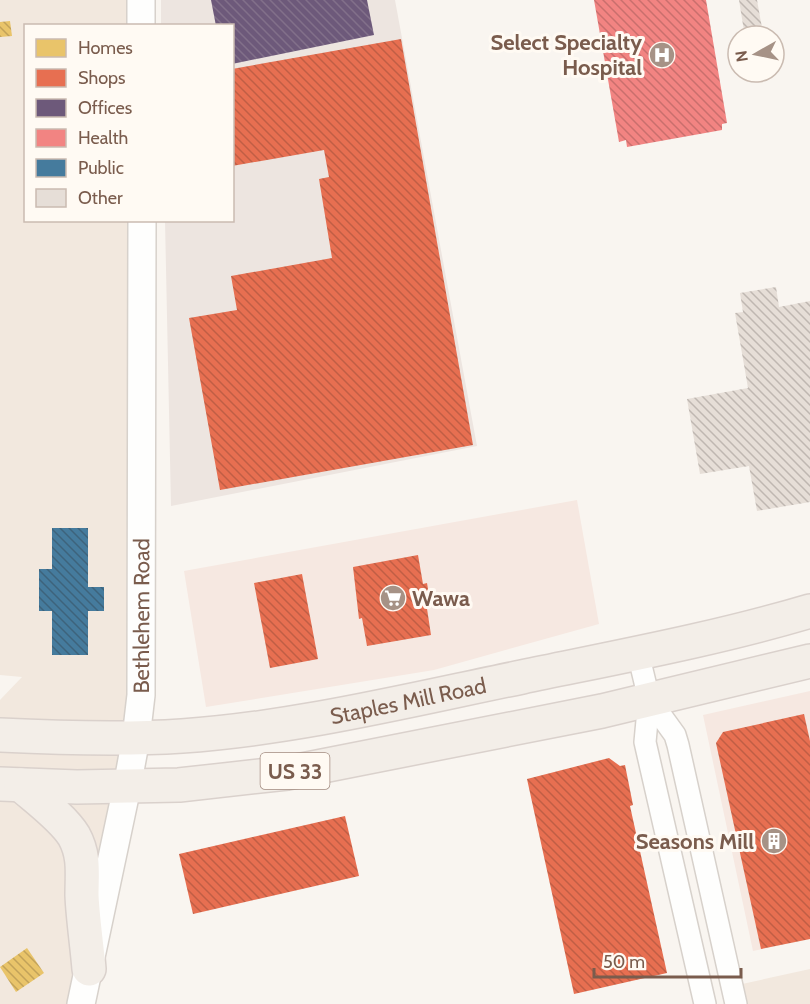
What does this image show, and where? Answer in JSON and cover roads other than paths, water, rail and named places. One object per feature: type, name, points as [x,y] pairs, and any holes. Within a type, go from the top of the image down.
[{"type":"main road","name":"Staples Mill Road","points":[[0,735],[79,738],[184,736],[296,722],[695,641],[810,610]]},
{"type":"main road","name":"US 33","points":[[10,784],[126,787],[218,782],[286,773],[591,713],[810,661]]},
{"type":"main road","points":[[10,784],[65,825],[80,850],[84,865],[82,893],[89,969]]},
{"type":"street","points":[[141,0],[141,24]]},
{"type":"street","name":"Bethlehem Road","points":[[81,1004],[136,738],[141,695],[142,222]]},
{"type":"street","points":[[638,653],[649,699],[645,742],[705,1004]]},
{"type":"street","points":[[649,699],[675,735],[678,744],[735,1004]]},
{"type":"place","name":"Select Specialty Hospital","points":[[662,55]]},
{"type":"place","name":"Wawa","points":[[393,598]]},
{"type":"place","name":"Seasons Mill","points":[[774,841]]}]
